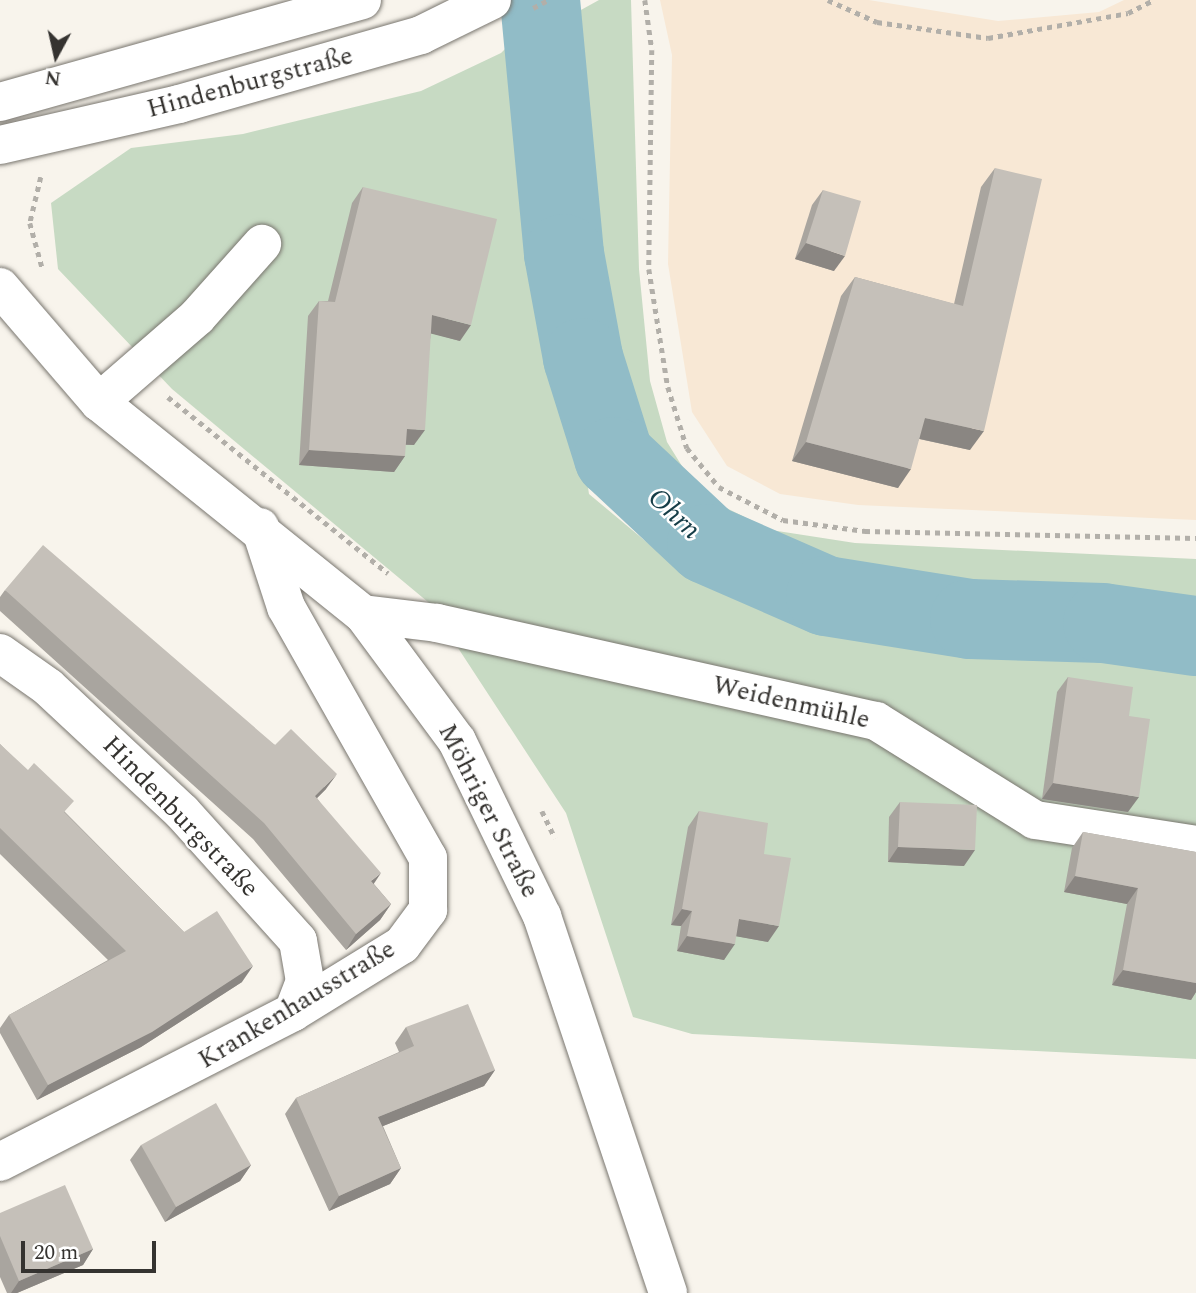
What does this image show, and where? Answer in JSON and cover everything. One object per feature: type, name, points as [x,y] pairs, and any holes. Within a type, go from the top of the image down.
[{"type":"street","name":"Hindenburgstraße","points":[[0,102],[362,0]]},
{"type":"street","name":"Hindenburgstraße","points":[[0,145],[179,104],[421,35],[492,0]]},
{"type":"street","points":[[99,402],[197,317],[262,244]]},
{"type":"street","name":"Möhriger Straße","points":[[0,287],[99,402],[260,527],[363,614],[457,740],[542,916],[668,1293]]},
{"type":"street","name":"Krankenhausstraße","points":[[0,1162],[293,1012],[402,945],[428,910],[428,858],[286,607],[260,527]]},
{"type":"street","name":"Weidenmühle","points":[[363,614],[436,623],[876,721],[1035,820],[1196,845]]},
{"type":"street","name":"Hindenburgstraße","points":[[0,653],[48,687],[182,812],[298,941],[305,981],[293,1012]]},
{"type":"path","points":[[645,0],[652,50],[649,269],[668,387],[687,448],[719,487],[783,520],[865,531],[1196,538]]},
{"type":"path","points":[[828,0],[877,22],[988,38],[1128,13],[1153,0]]},
{"type":"shaded area","points":[[660,0],[869,0],[998,21],[1099,12],[1124,0],[1196,0],[1196,520],[858,505],[780,494],[727,466],[692,412],[668,264],[672,55]]},
{"type":"green space","points":[[599,0],[631,0],[639,269],[650,381],[667,442],[700,495],[771,530],[855,543],[1196,559],[1196,597],[849,571],[757,550],[677,510],[624,452],[561,21]]},
{"type":"green space","points":[[521,33],[589,494],[692,580],[843,616],[1196,655],[1196,1059],[692,1034],[633,1017],[566,813],[428,602],[172,389],[58,269],[51,203],[131,148],[243,134],[421,91],[501,53]]},
{"type":"building","points":[[995,168],[1042,179],[984,431],[925,418],[911,469],[806,442],[855,277],[963,306]]},
{"type":"building","points":[[363,187],[497,219],[471,325],[432,315],[425,430],[407,429],[405,456],[309,450],[319,301],[335,302]]},
{"type":"building","points":[[823,190],[861,201],[845,256],[806,243]]},
{"type":"building","points":[[43,545],[275,745],[291,729],[337,774],[315,796],[381,873],[371,881],[391,904],[356,934],[264,823],[5,590]]},
{"type":"building","points":[[1068,677],[1133,687],[1129,716],[1150,719],[1139,797],[1053,783]]},
{"type":"building","points":[[0,744],[28,770],[34,763],[74,801],[64,812],[184,932],[217,911],[253,966],[152,1032],[48,1085],[9,1015],[126,951],[0,828]]},
{"type":"building","points":[[900,802],[977,805],[975,850],[898,847]]},
{"type":"building","points":[[699,811],[768,823],[764,854],[791,858],[779,926],[739,919],[735,944],[687,936],[692,911],[682,909]]},
{"type":"building","points":[[1083,832],[1196,852],[1196,983],[1123,970],[1138,888],[1075,876]]},
{"type":"building","points":[[468,1004],[495,1070],[378,1117],[401,1168],[339,1196],[296,1098],[414,1046],[406,1027]]},
{"type":"building","points":[[216,1103],[251,1165],[176,1207],[141,1145]]},
{"type":"building","points":[[65,1185],[93,1249],[19,1281],[0,1236],[0,1213]]},
{"type":"waterway","name":"Ohrn","points":[[540,0],[564,254],[583,358],[614,457],[707,544],[826,596],[970,619],[1103,623],[1196,636]]}]
